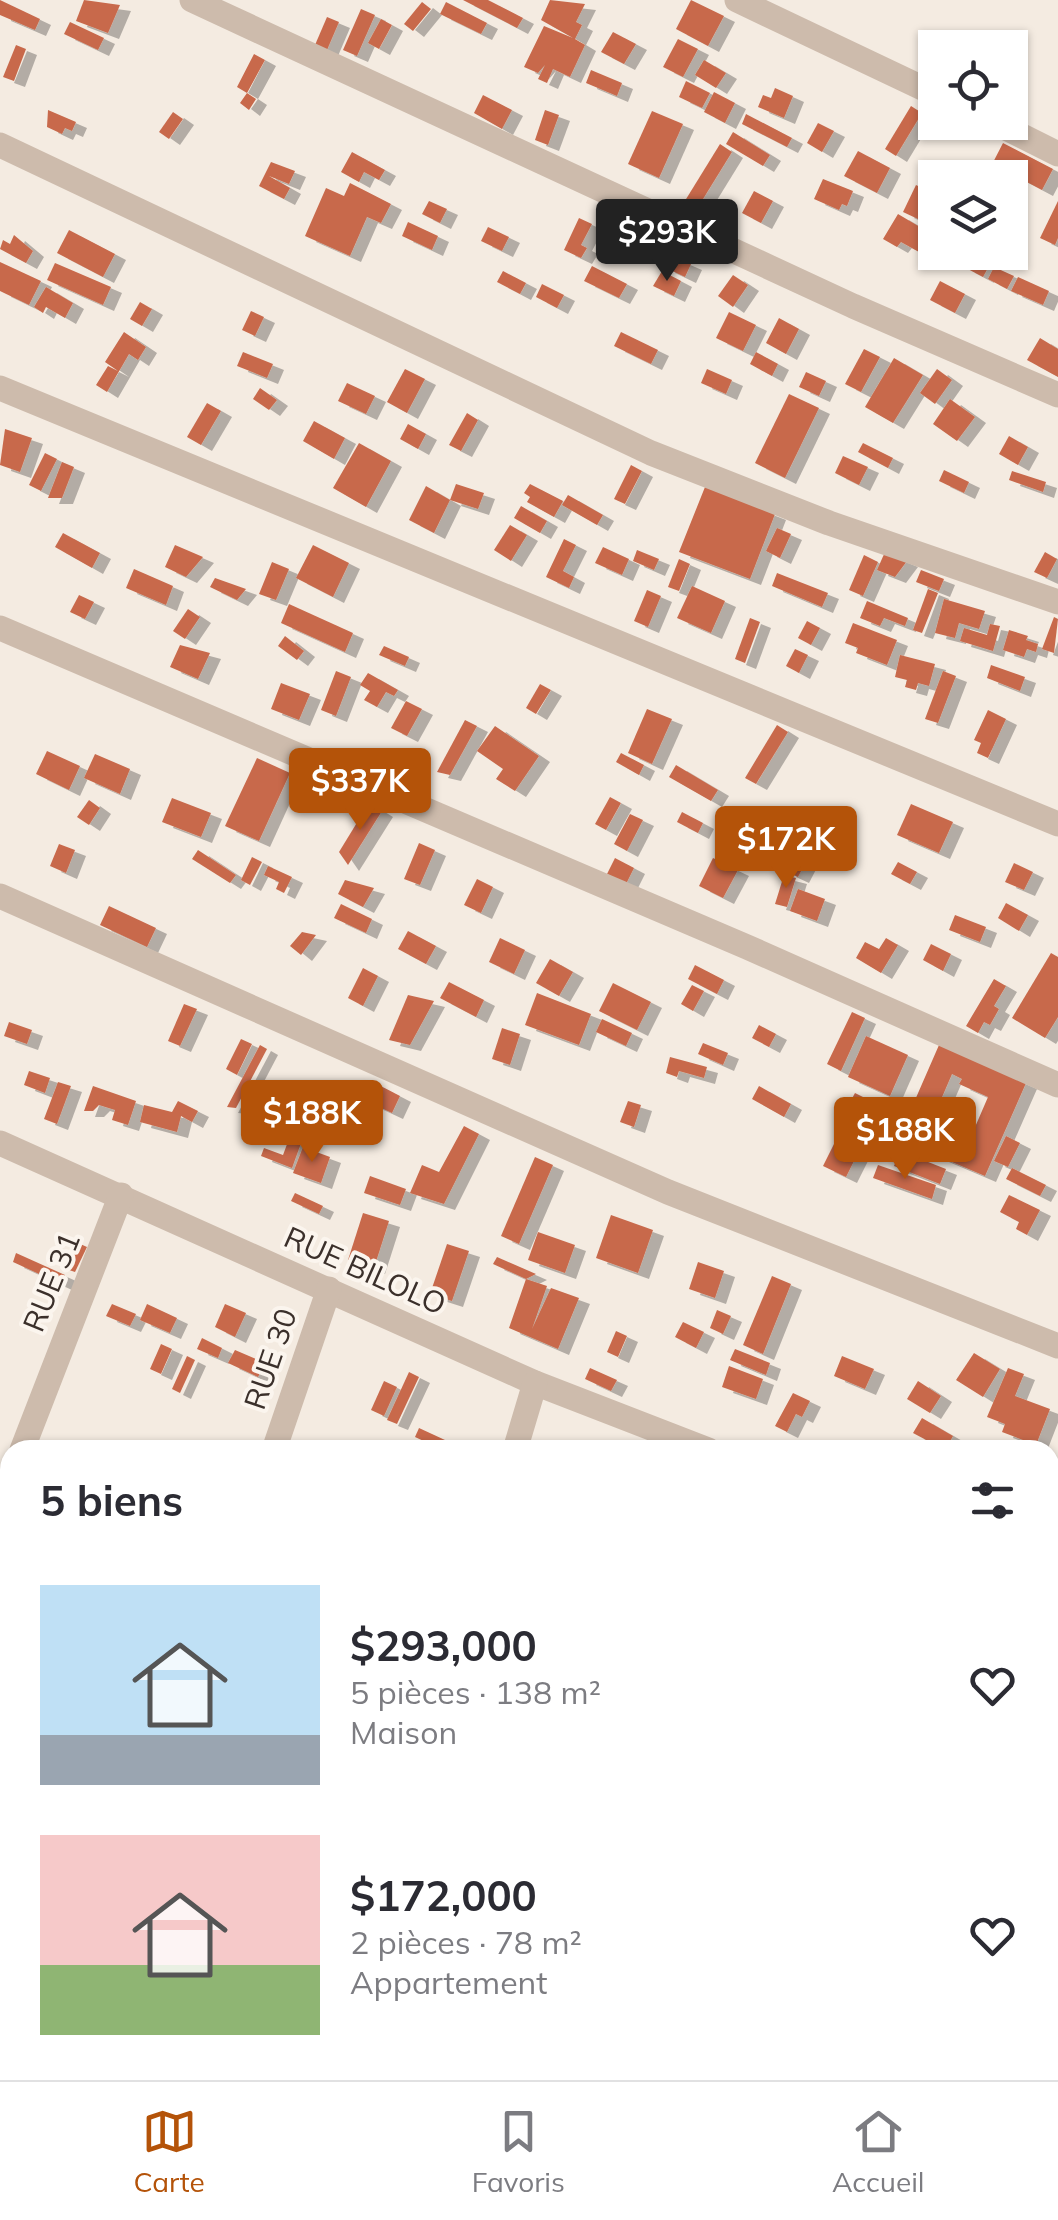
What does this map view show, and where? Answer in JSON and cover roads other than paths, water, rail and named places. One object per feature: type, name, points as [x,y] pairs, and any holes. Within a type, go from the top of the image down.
[{"type":"street","points":[[192,0],[853,306],[1058,395]]},
{"type":"street","points":[[737,0],[918,86]]},
{"type":"street","points":[[1028,139],[1058,154]]},
{"type":"street","points":[[0,145],[651,453],[794,510],[1058,602]]},
{"type":"street","points":[[0,388],[1058,824]]},
{"type":"street","points":[[0,628],[747,947],[1058,1086]]},
{"type":"street","points":[[0,896],[668,1192],[1058,1346]]},
{"type":"street","name":"RUE BILOLO","points":[[0,1143],[535,1384],[682,1440]]},
{"type":"street","name":"RUE 31","points":[[26,1440],[121,1195]]},
{"type":"street","name":"RUE 30","points":[[277,1440],[328,1289]]},
{"type":"street","points":[[518,1440],[535,1384]]}]
